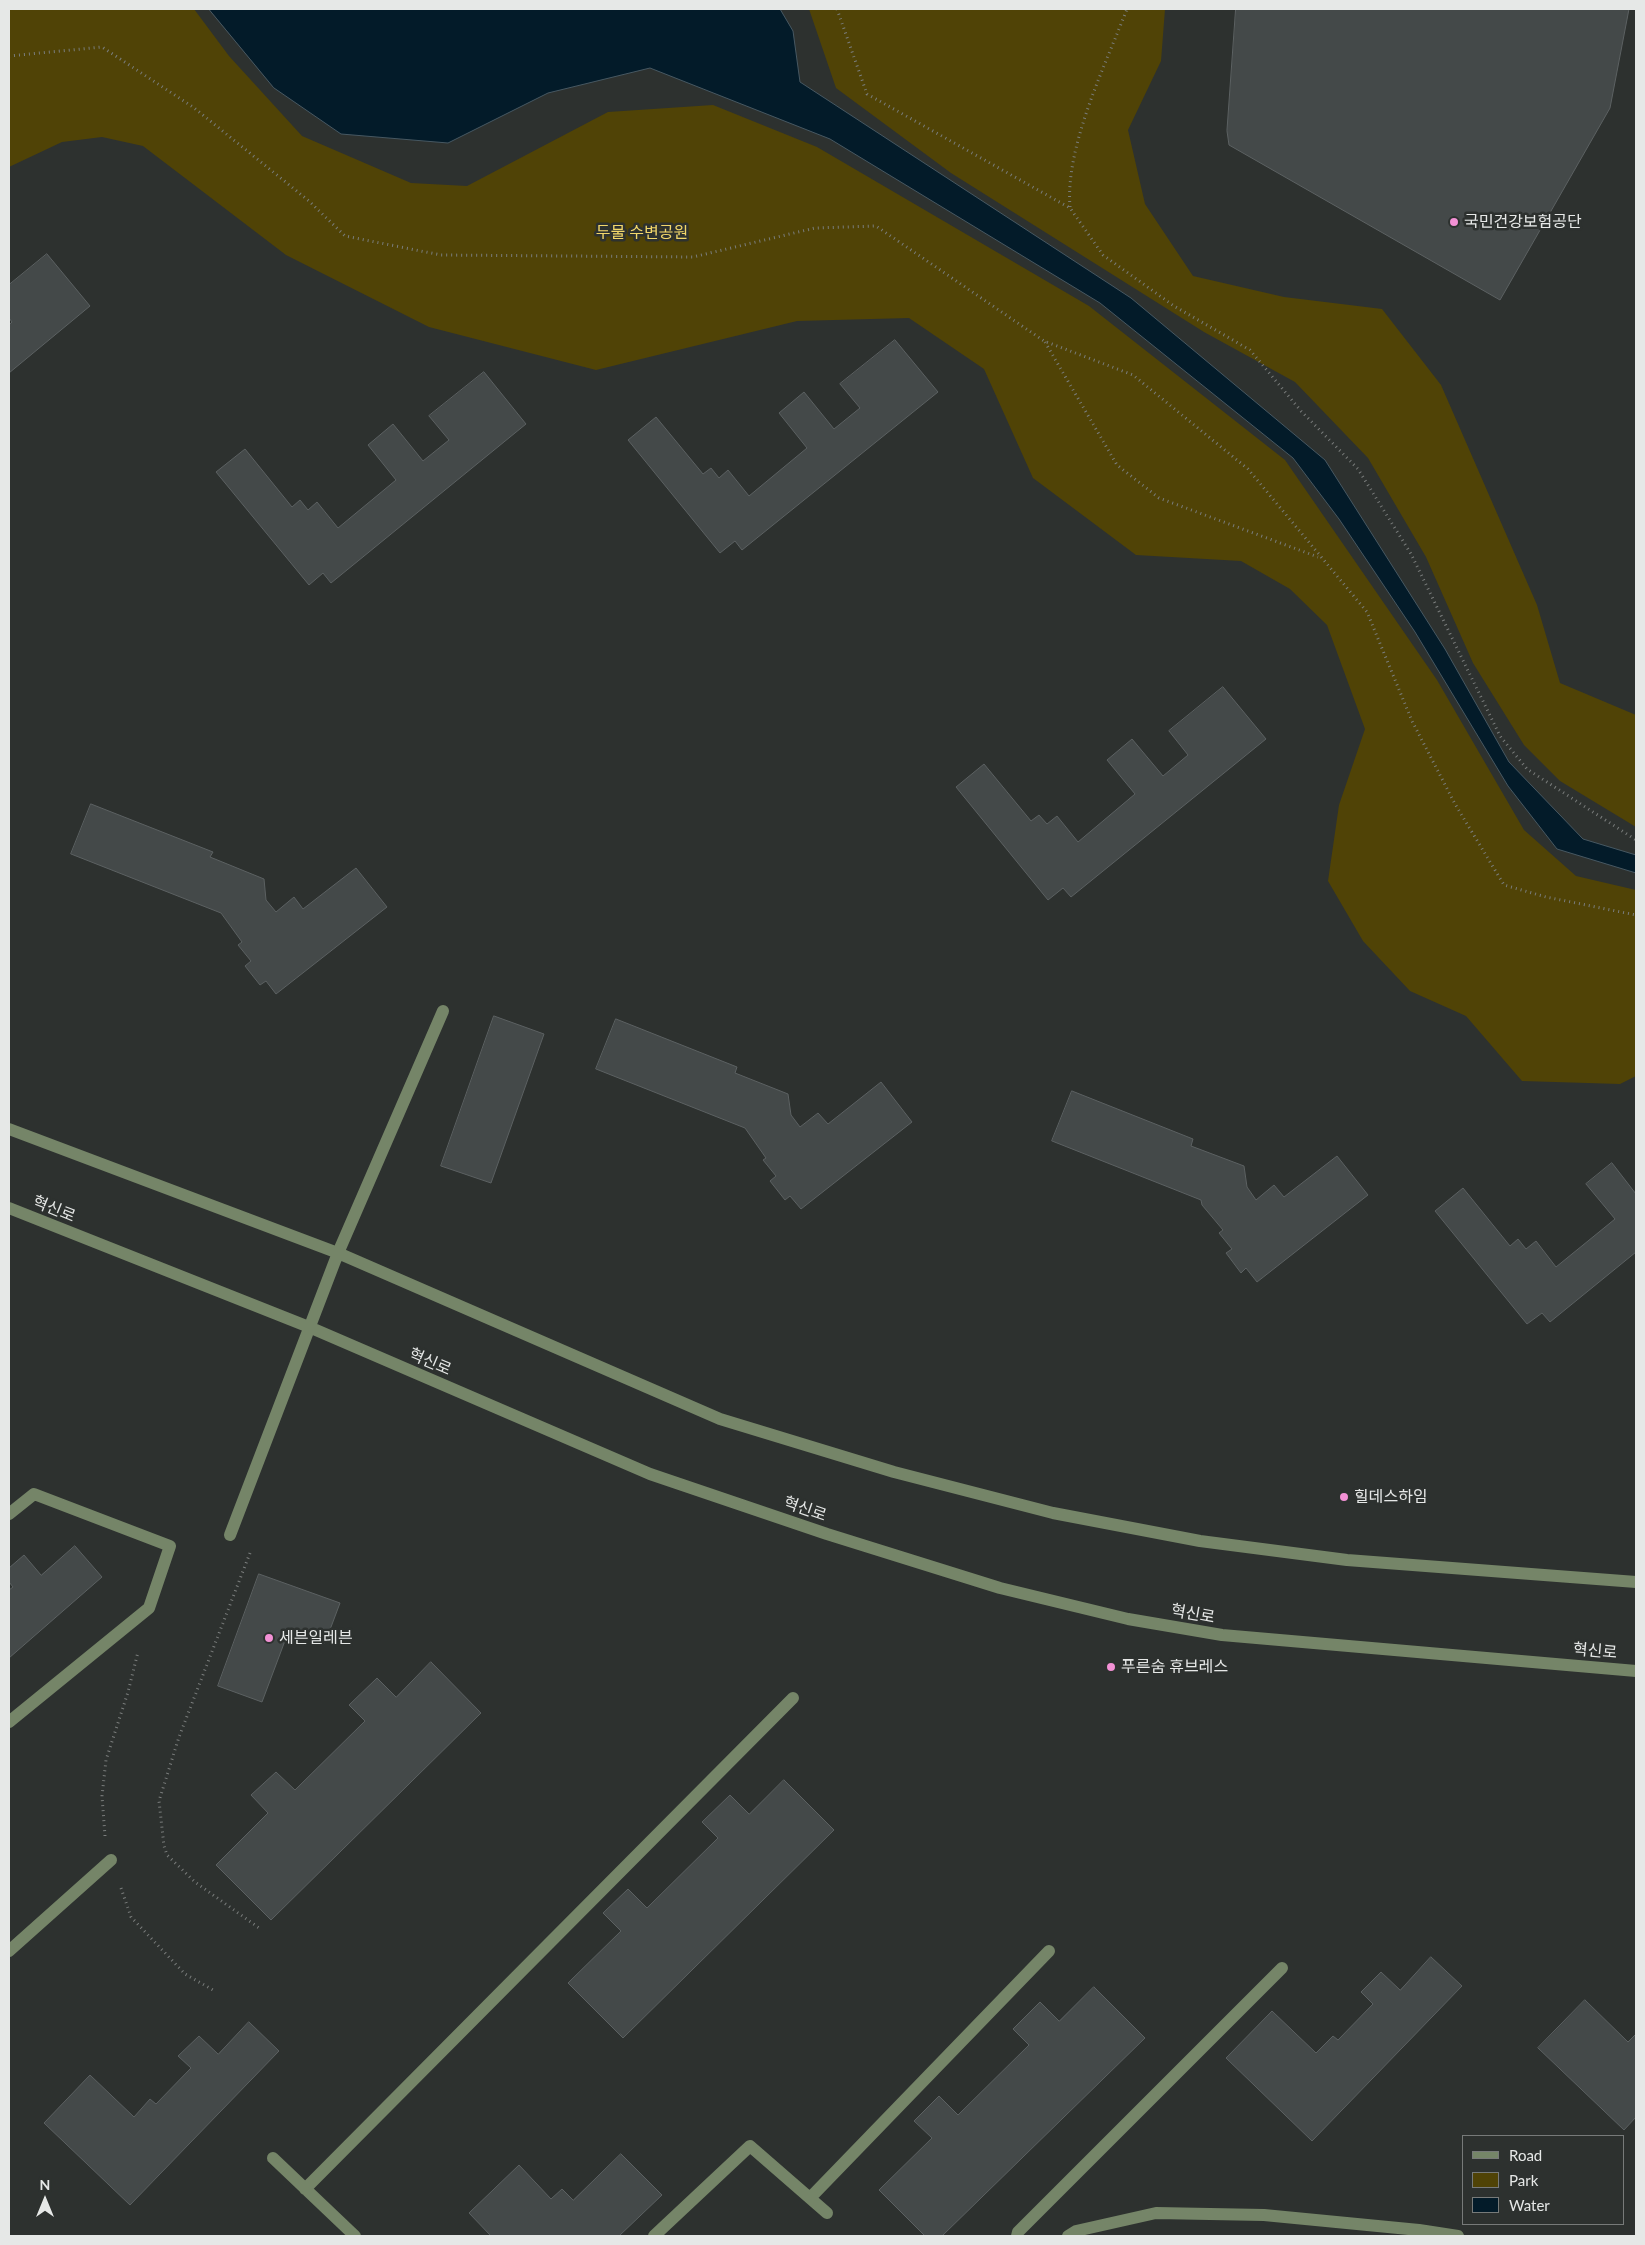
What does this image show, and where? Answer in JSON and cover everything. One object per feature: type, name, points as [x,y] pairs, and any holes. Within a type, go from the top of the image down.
[{"type":"street","points":[[230,1535],[338,1253],[443,1011]]},
{"type":"street","points":[[9,1129],[338,1253],[720,1419],[894,1472],[1053,1513],[1200,1541],[1347,1560],[1636,1582]]},
{"type":"street","name":"혁신로","points":[[9,1208],[309,1327],[650,1474],[827,1534],[1000,1588],[1128,1619],[1222,1635],[1636,1671]]},
{"type":"street","points":[[9,1514],[34,1494],[170,1546],[149,1608],[9,1722]]},
{"type":"street","points":[[305,2189],[793,1698]]},
{"type":"street","points":[[9,1951],[112,1860]]},
{"type":"street","points":[[810,2198],[1049,1950]]},
{"type":"street","points":[[1017,2236],[1018,2232],[1282,1968]]},
{"type":"street","points":[[654,2236],[750,2146],[827,2213]]},
{"type":"street","points":[[273,2158],[355,2236]]},
{"type":"street","points":[[1068,2236],[1076,2231],[1156,2213],[1264,2215],[1419,2230],[1458,2236]]},
{"type":"path","points":[[837,9],[867,94],[1070,208],[1103,256],[1174,306],[1250,350],[1301,411],[1358,469],[1411,554],[1500,736],[1527,769],[1636,840]]},
{"type":"path","points":[[1070,208],[1068,189],[1079,134],[1127,9]]},
{"type":"path","points":[[9,56],[102,47],[193,107],[309,201],[345,236],[441,256],[694,257],[815,228],[876,226],[1044,341],[1134,375],[1248,469],[1366,612],[1412,721],[1455,804],[1504,885],[1546,897],[1636,915]]},
{"type":"path","points":[[1044,341],[1117,465],[1124,471],[1159,498],[1320,557]]},
{"type":"path","points":[[250,1552],[180,1737],[159,1801],[167,1855],[194,1882],[260,1928]]},
{"type":"path","points":[[149,1608],[128,1692],[106,1760],[102,1796],[106,1845],[131,1917],[185,1974],[213,1990]]},
{"type":"green space","name":"두물 수변공원","points":[[9,9],[194,9],[229,56],[302,136],[411,183],[467,186],[608,112],[713,105],[817,147],[1089,306],[1285,460],[1437,680],[1524,830],[1576,876],[1636,890],[1636,1076],[1620,1084],[1522,1081],[1466,1016],[1410,991],[1363,941],[1328,881],[1339,805],[1365,729],[1327,625],[1290,589],[1241,561],[1136,555],[1033,478],[984,369],[909,318],[797,321],[596,370],[429,327],[286,255],[143,146],[102,137],[62,142],[9,167]]},
{"type":"green space","points":[[809,9],[1165,9],[1161,61],[1128,130],[1145,204],[1193,276],[1284,297],[1382,309],[1441,385],[1537,605],[1560,683],[1636,715],[1636,827],[1560,781],[1524,745],[1473,663],[1426,557],[1368,458],[1295,382],[1204,332],[951,173],[836,88]]},
{"type":"water","points":[[209,9],[780,9],[793,31],[800,82],[1131,298],[1325,460],[1445,649],[1509,762],[1583,839],[1636,855],[1636,873],[1557,849],[1508,786],[1415,632],[1339,519],[1293,458],[1100,303],[830,139],[650,68],[548,93],[448,143],[341,134],[274,88]]},
{"type":"building","name":"국민건강보험공단","points":[[1236,9],[1629,9],[1610,108],[1500,300],[1229,145],[1227,131]]},
{"type":"building","points":[[47,254],[90,306],[9,373],[9,325],[12,322],[9,318],[9,285]]},
{"type":"building","points":[[895,340],[938,392],[742,550],[735,541],[720,553],[628,440],[656,417],[703,474],[711,468],[719,478],[728,470],[749,496],[807,448],[779,413],[804,392],[834,429],[860,408],[840,384]]},
{"type":"building","points":[[484,372],[526,424],[331,583],[323,573],[309,585],[216,472],[245,449],[292,507],[300,500],[308,510],[317,502],[338,528],[396,480],[368,445],[393,424],[423,461],[449,440],[429,416]]},
{"type":"building","points":[[1223,687],[1266,739],[1071,897],[1063,888],[1048,900],[956,787],[984,764],[1031,821],[1039,815],[1047,824],[1057,816],[1078,842],[1135,794],[1107,760],[1132,739],[1163,776],[1188,755],[1169,731]]},
{"type":"building","points":[[91,804],[213,852],[210,857],[264,879],[266,900],[276,912],[294,897],[303,909],[356,868],[387,907],[276,994],[266,981],[260,985],[245,966],[251,961],[238,945],[242,942],[221,913],[71,854]]},
{"type":"building","points":[[494,1016],[544,1034],[491,1183],[441,1166]]},
{"type":"building","points":[[616,1019],[737,1067],[735,1073],[788,1094],[791,1115],[800,1127],[818,1113],[828,1124],[881,1082],[912,1122],[801,1209],[790,1196],[785,1200],[770,1181],[776,1176],[763,1160],[766,1158],[745,1128],[596,1069]]},
{"type":"building","points":[[1072,1091],[1193,1139],[1191,1146],[1244,1166],[1247,1187],[1256,1200],[1274,1185],[1284,1197],[1337,1156],[1368,1195],[1257,1282],[1246,1268],[1241,1273],[1226,1253],[1232,1249],[1219,1233],[1223,1230],[1202,1205],[1201,1200],[1052,1141]]},
{"type":"building","points":[[1612,1163],[1636,1194],[1636,1252],[1550,1322],[1542,1313],[1527,1324],[1435,1211],[1463,1188],[1510,1246],[1518,1239],[1526,1249],[1536,1241],[1556,1267],[1615,1219],[1586,1184]]},
{"type":"building","points":[[75,1546],[102,1577],[9,1658],[9,1590],[13,1587],[9,1582],[9,1568],[24,1555],[41,1575]]},
{"type":"building","points":[[259,1574],[340,1603],[325,1643],[289,1630],[262,1702],[218,1686]]},
{"type":"building","points":[[431,1662],[481,1713],[271,1920],[216,1865],[268,1813],[251,1795],[276,1772],[295,1790],[365,1721],[349,1705],[377,1678],[396,1697]]},
{"type":"building","points":[[784,1780],[834,1830],[623,2038],[568,1983],[621,1931],[603,1913],[628,1889],[647,1908],[718,1838],[702,1822],[730,1795],[749,1814]]},
{"type":"building","points":[[1431,1957],[1462,1986],[1312,2141],[1226,2058],[1272,2011],[1316,2053],[1333,2036],[1338,2040],[1373,2004],[1361,1992],[1381,1972],[1400,1990]]},
{"type":"building","points":[[1094,1987],[1145,2038],[942,2236],[925,2236],[879,2190],[932,2138],[914,2121],[939,2096],[958,2115],[1029,2045],[1013,2029],[1040,2002],[1059,2021]]},
{"type":"building","points":[[1585,2000],[1628,2042],[1636,2034],[1636,2117],[1624,2130],[1538,2048]]},
{"type":"building","points":[[249,2022],[279,2051],[130,2205],[44,2123],[90,2075],[134,2117],[150,2099],[156,2104],[191,2068],[178,2056],[199,2036],[218,2054]]},
{"type":"building","points":[[621,2154],[662,2195],[619,2236],[491,2236],[469,2213],[519,2165],[551,2199],[562,2189],[573,2200]]},
{"type":"place","name":"국민건강보험공단","points":[[1454,222]]},
{"type":"place","name":"힐데스하임","points":[[1344,1497]]},
{"type":"place","name":"세븐일레븐","points":[[269,1638]]},
{"type":"place","name":"푸른숨 휴브레스","points":[[1111,1667]]}]
